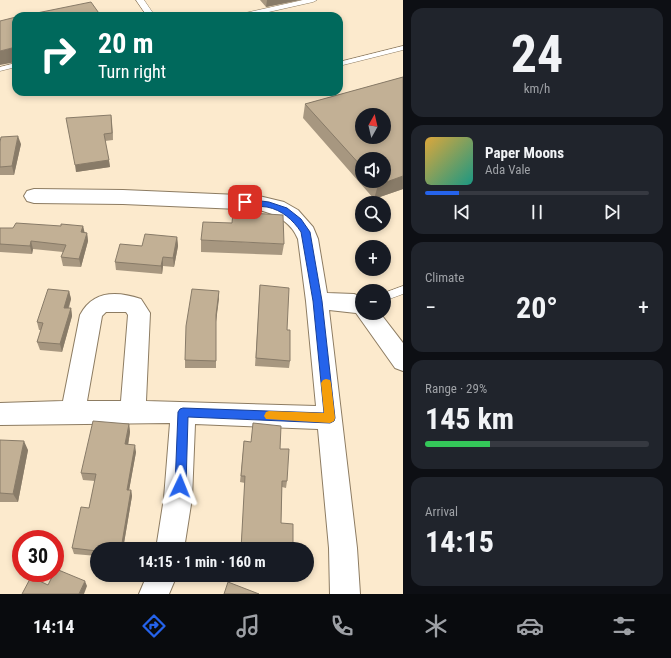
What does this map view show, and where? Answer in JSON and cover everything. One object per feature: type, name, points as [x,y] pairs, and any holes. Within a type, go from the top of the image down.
[{"type":"street","points":[[34,196],[245,202],[276,207],[294,218],[303,227],[317,301],[342,540],[345,594]]},
{"type":"street","points":[[317,301],[355,303]]},
{"type":"street","points":[[73,412],[91,315],[98,306],[108,303],[133,305],[139,312],[133,413]]},
{"type":"street","points":[[373,320],[403,361]]},
{"type":"street","points":[[0,414],[73,412],[183,412],[330,418]]},
{"type":"street","points":[[171,542],[180,486],[183,412]]},
{"type":"street","points":[[154,594],[159,582]]},
{"type":"lane","points":[[140,0],[148,12]]},
{"type":"lane","points":[[260,12],[313,0]]},
{"type":"lane","points":[[343,63],[403,48]]},
{"type":"lane","points":[[0,69],[12,66]]},
{"type":"lane","points":[[391,294],[403,290]]},
{"type":"building","points":[[91,2],[98,12],[42,12]]},
{"type":"building","points":[[12,18],[12,48],[0,51],[0,21]]},
{"type":"building","points":[[403,77],[403,176],[391,180],[391,152],[355,152],[355,159],[305,104],[334,96],[343,96],[343,94]]},
{"type":"building","points":[[111,115],[112,133],[104,134],[109,160],[75,165],[66,118]]},
{"type":"building","points":[[18,136],[12,166],[0,167],[1,137]]},
{"type":"building","points":[[233,212],[283,215],[284,244],[201,240],[203,222],[232,223]]},
{"type":"building","points":[[16,223],[83,226],[81,232],[87,233],[79,259],[61,257],[66,245],[31,241],[30,246],[0,244],[0,228],[13,228]]},
{"type":"building","points":[[145,234],[177,237],[173,258],[163,257],[161,266],[115,262],[120,244],[142,246]]},
{"type":"building","points":[[260,285],[289,288],[287,330],[290,330],[290,361],[256,358]]},
{"type":"building","points":[[48,289],[69,291],[64,308],[71,308],[60,344],[37,342],[43,323],[37,322]]},
{"type":"building","points":[[192,289],[219,291],[216,315],[216,361],[185,360],[186,326]]},
{"type":"building","points":[[93,421],[129,424],[125,444],[135,445],[127,490],[131,490],[122,542],[90,542],[90,550],[72,548],[81,507],[89,508],[96,474],[81,473]]},
{"type":"building","points":[[253,423],[281,426],[280,449],[289,449],[287,481],[282,481],[281,523],[293,524],[293,542],[241,542],[245,476],[241,476],[244,441],[251,442]]},
{"type":"building","points":[[0,440],[24,441],[13,494],[0,493]]},
{"type":"building","points":[[64,572],[85,581],[79,594],[22,594],[28,582],[42,582],[48,585],[50,582],[64,582]]},
{"type":"building","points":[[228,582],[259,594],[224,594]]},
{"type":"slow traffic","points":[[269,416],[330,418],[326,383]]},
{"type":"route","points":[[180,486],[183,412],[330,418],[317,301],[308,239],[303,227],[284,210],[269,205],[245,202]]}]
